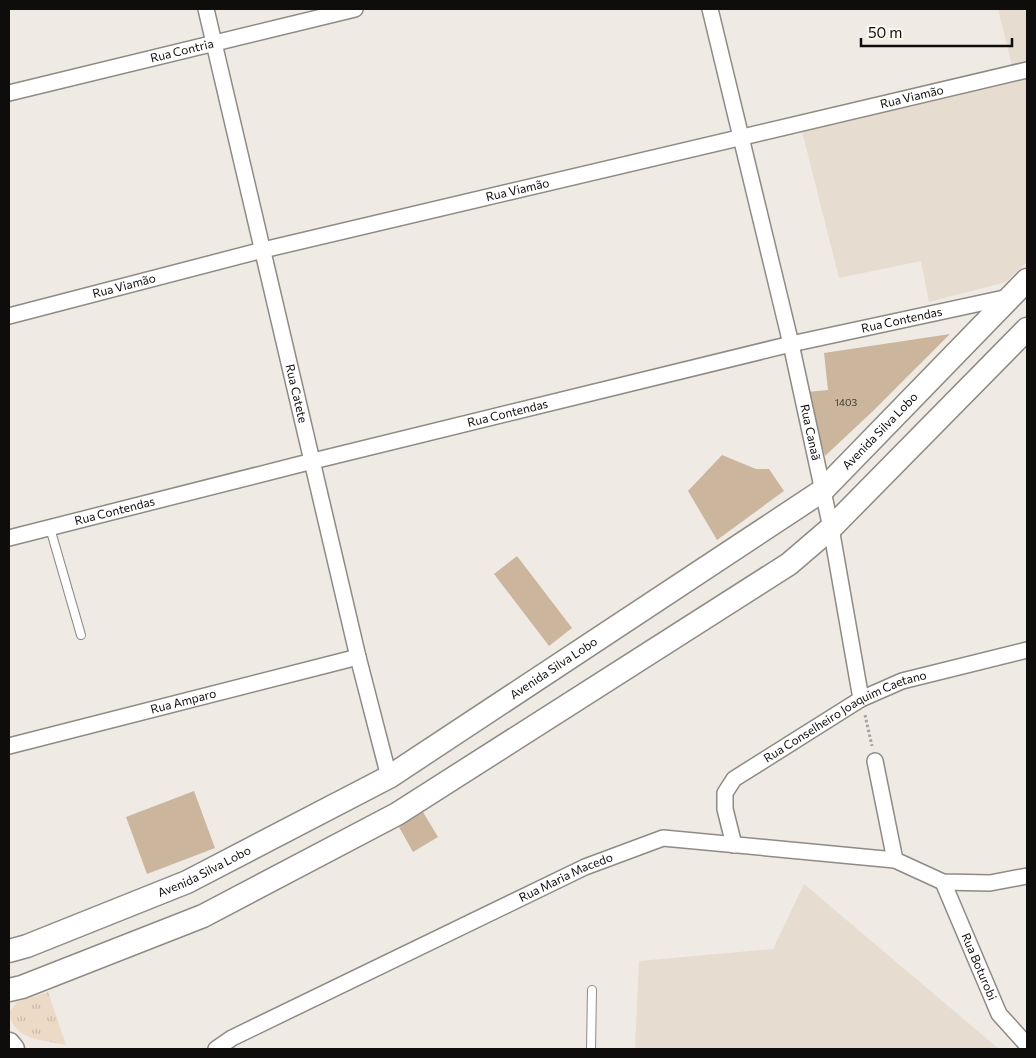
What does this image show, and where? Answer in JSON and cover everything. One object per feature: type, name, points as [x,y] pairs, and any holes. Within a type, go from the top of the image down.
[{"type":"street","name":"Rua Catete","points":[[206,9],[358,658],[389,777]]},
{"type":"street","name":"Rua Contria","points":[[9,94],[354,9]]},
{"type":"street","name":"Rua Canaã","points":[[710,9],[791,344],[831,528],[861,700]]},
{"type":"street","name":"Rua Viamão","points":[[9,316],[263,250],[1027,70]]},
{"type":"street","name":"Avenida Silva Lobo","points":[[9,951],[27,946],[187,882],[389,777],[822,491],[1027,280]]},
{"type":"street","name":"Rua Contendas","points":[[9,538],[312,461],[791,344],[1009,297]]},
{"type":"street","points":[[13,991],[203,916],[397,814],[789,564],[831,528],[1027,328]]},
{"type":"street","name":"Rua Conselheiro Joaquim Caetano","points":[[734,845],[725,793],[734,779],[861,700],[902,681],[1027,650]]},
{"type":"street","name":"Rua Amparo","points":[[9,746],[358,658]]},
{"type":"street","points":[[875,761],[895,860]]},
{"type":"street","name":"Rua Maria Macedo","points":[[216,1049],[232,1038],[585,867],[663,838],[895,860],[942,882]]},
{"type":"street","points":[[942,882],[990,883],[1027,876]]},
{"type":"street","name":"Rua Boturobi","points":[[942,882],[999,1014],[1027,1045]]},
{"type":"street","points":[[9,1044],[13,1049]]},
{"type":"lane","points":[[50,528],[81,635]]},
{"type":"lane","points":[[591,1049],[592,990]]},
{"type":"path","points":[[861,700],[875,761]]},
{"type":"shaded area","points":[[998,9],[1027,9],[1027,62],[1012,66]]},
{"type":"shaded area","points":[[1027,76],[1027,262],[1006,282],[929,302],[921,261],[839,278],[802,131]]},
{"type":"shaded area","points":[[804,884],[999,1049],[635,1049],[639,961],[773,949]]},
{"type":"green space","points":[[48,992],[66,1045],[38,1040],[22,1034],[16,1029],[12,1021],[9,1012],[17,1002]]},
{"type":"building","points":[[950,334],[825,456],[807,392],[828,390],[824,353]]},
{"type":"building","points":[[722,455],[756,469],[769,469],[784,491],[717,540],[688,491]]},
{"type":"building","points":[[517,556],[572,628],[549,646],[494,574]]},
{"type":"building","points":[[194,791],[215,848],[147,874],[126,817]]},
{"type":"building","points":[[423,812],[438,837],[413,852],[399,827]]}]
